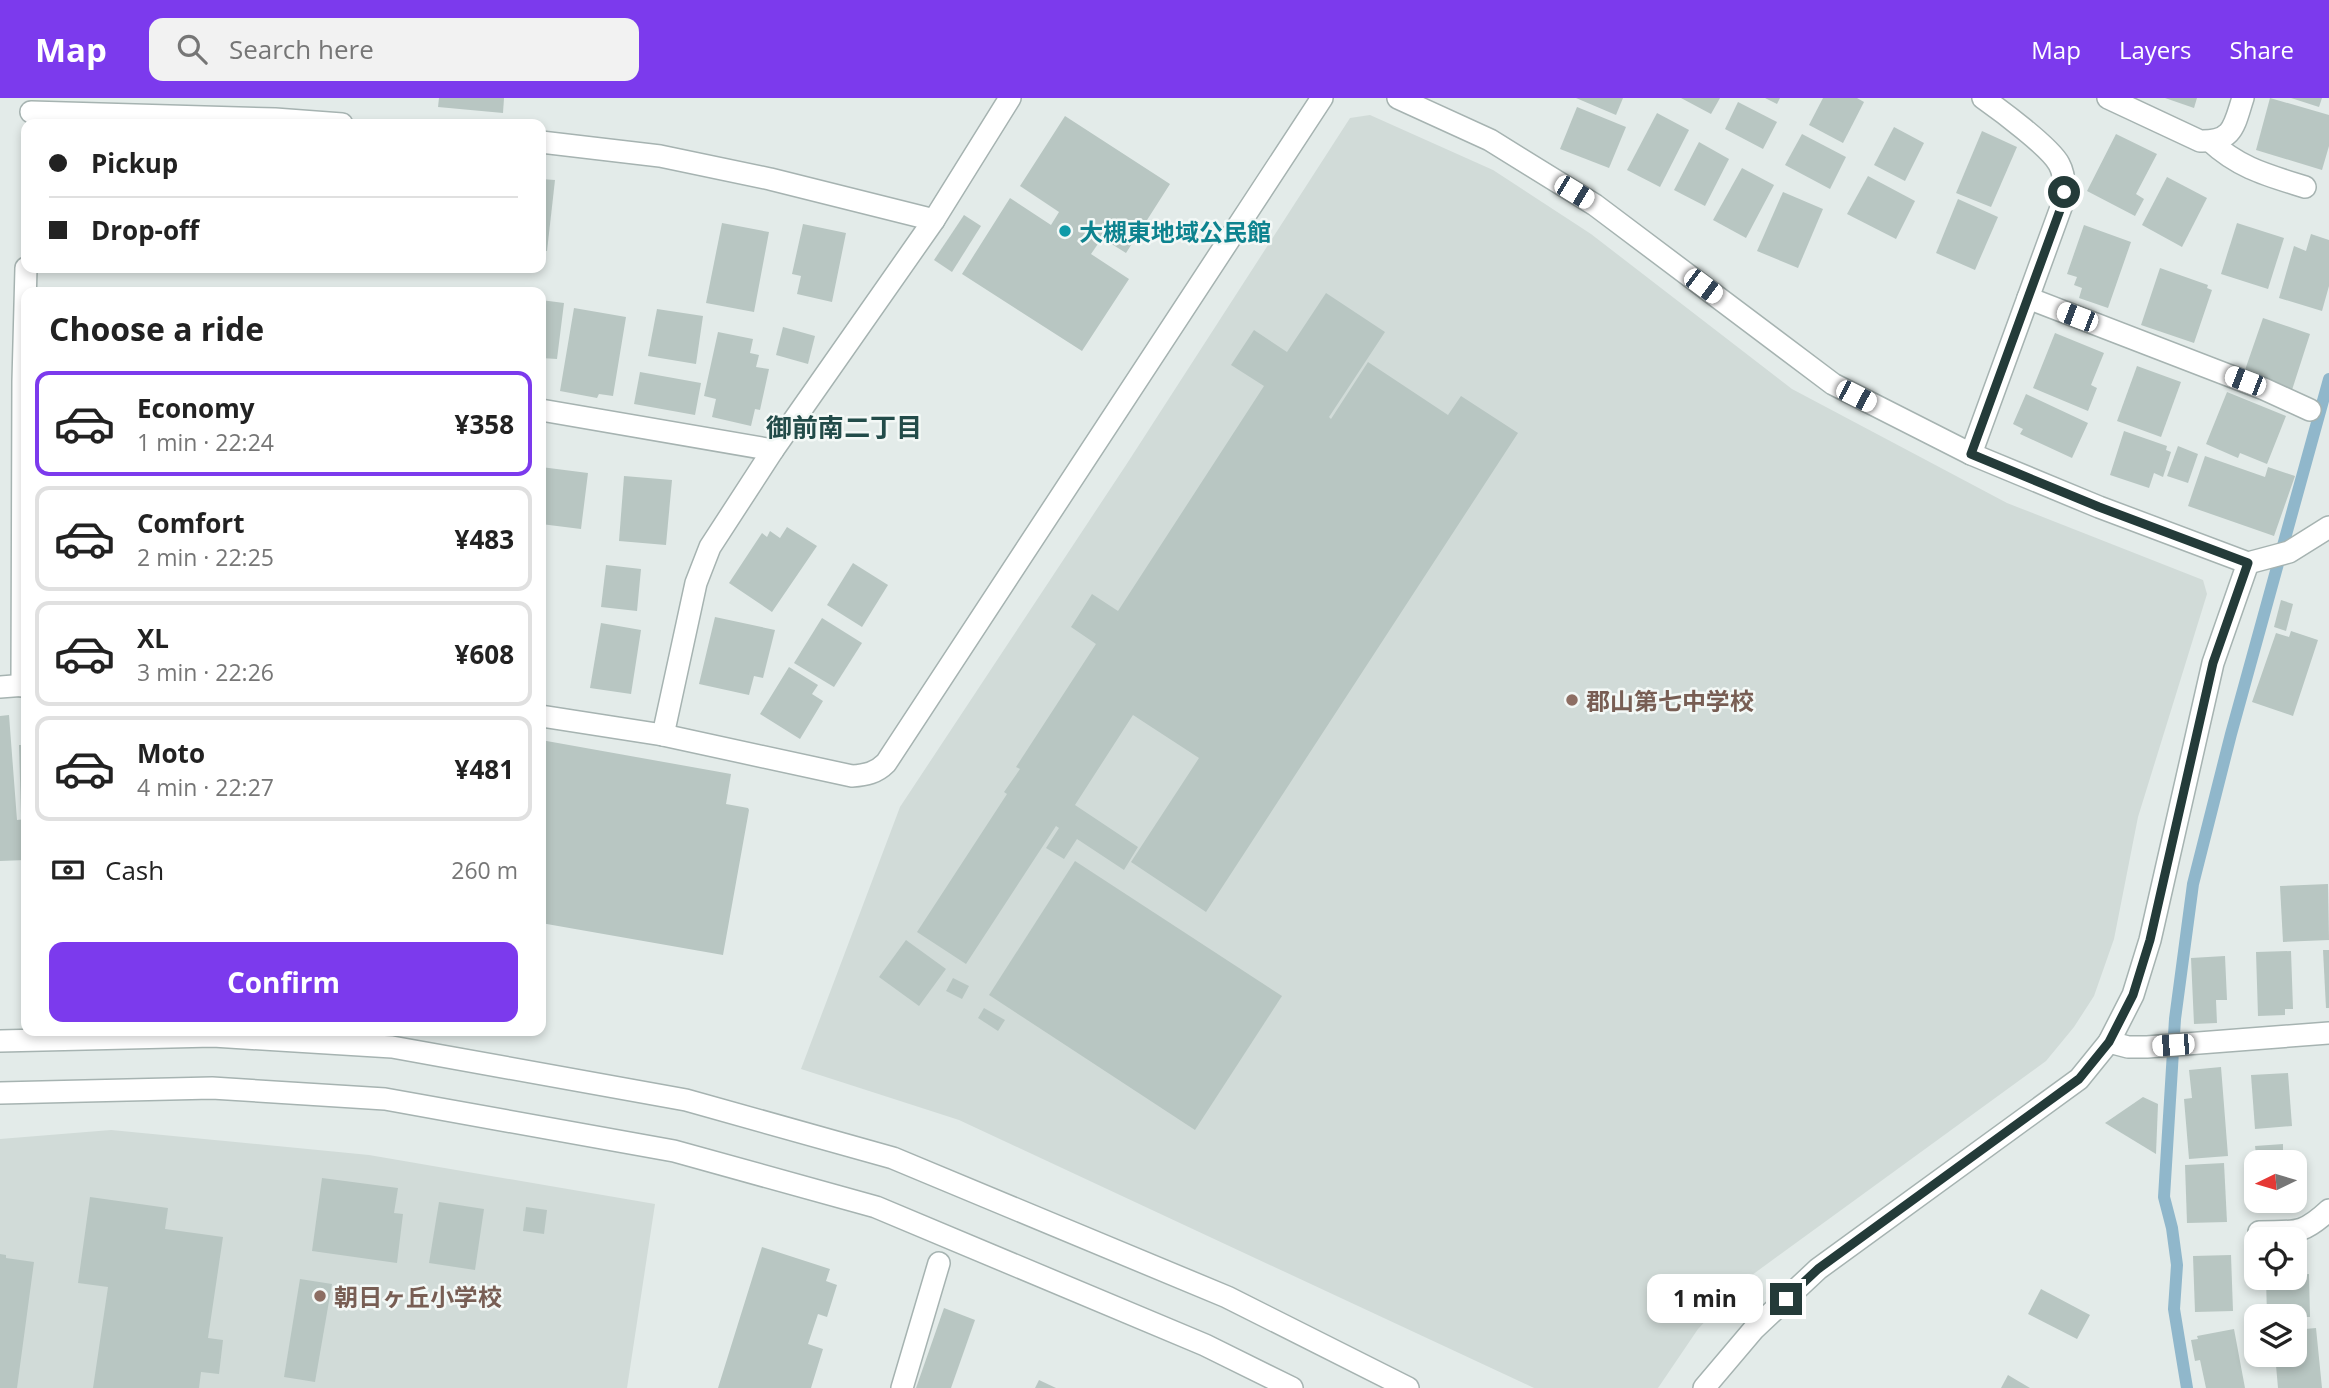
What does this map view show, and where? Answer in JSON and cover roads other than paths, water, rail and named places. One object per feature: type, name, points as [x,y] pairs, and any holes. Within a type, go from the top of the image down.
[{"type":"street","points":[[663,734],[701,564],[709,547],[773,450],[934,220],[1010,98]]},
{"type":"street","points":[[546,717],[663,734],[852,776],[879,770],[1322,98]]},
{"type":"street","points":[[1398,98],[1490,140],[1595,205],[1833,384],[1971,454],[2099,507],[2248,563],[2289,552],[2329,527]]},
{"type":"street","points":[[2108,98],[2200,141],[2225,137],[2232,131],[2243,98]]},
{"type":"street","points":[[1971,454],[2063,202],[2063,177],[2059,164],[1998,102]]},
{"type":"street","points":[[30,111],[275,119]]},
{"type":"street","points":[[2210,141],[2232,160],[2251,170],[2305,187]]},
{"type":"street","points":[[546,143],[660,156],[770,179],[934,220]]},
{"type":"street","points":[[2028,298],[2255,385],[2310,410]]},
{"type":"street","points":[[546,411],[773,450]]},
{"type":"street","points":[[1704,1388],[1754,1329],[1818,1269],[2079,1079],[2109,1042],[2133,995],[2150,940],[2213,663],[2248,563]]},
{"type":"street","points":[[0,687],[21,685]]},
{"type":"street","points":[[2109,1042],[2128,1047],[2147,1047],[2329,1033]]},
{"type":"street","points":[[0,1041],[213,1036],[392,1047],[686,1100],[893,1158],[1227,1297],[1408,1388]]},
{"type":"street","points":[[0,1093],[212,1088],[385,1099],[674,1151],[876,1207],[1205,1345],[1292,1388]]},
{"type":"street","points":[[2307,1228],[2329,1210]]},
{"type":"street","points":[[902,1388],[939,1263]]},
{"type":"waterway","points":[[2187,1388],[2174,1309],[2177,1265],[2164,1197],[2175,1019],[2193,884],[2231,734],[2329,379]]},
{"type":"place","name":"大槻東地域公民館","points":[[1065,231]]},
{"type":"place","name":"郡山第七中学校","points":[[1572,700]]},
{"type":"place","name":"朝日ヶ丘小学校","points":[[320,1296]]},
{"type":"district","name":"御前南二丁目","points":[[844,427]]}]
